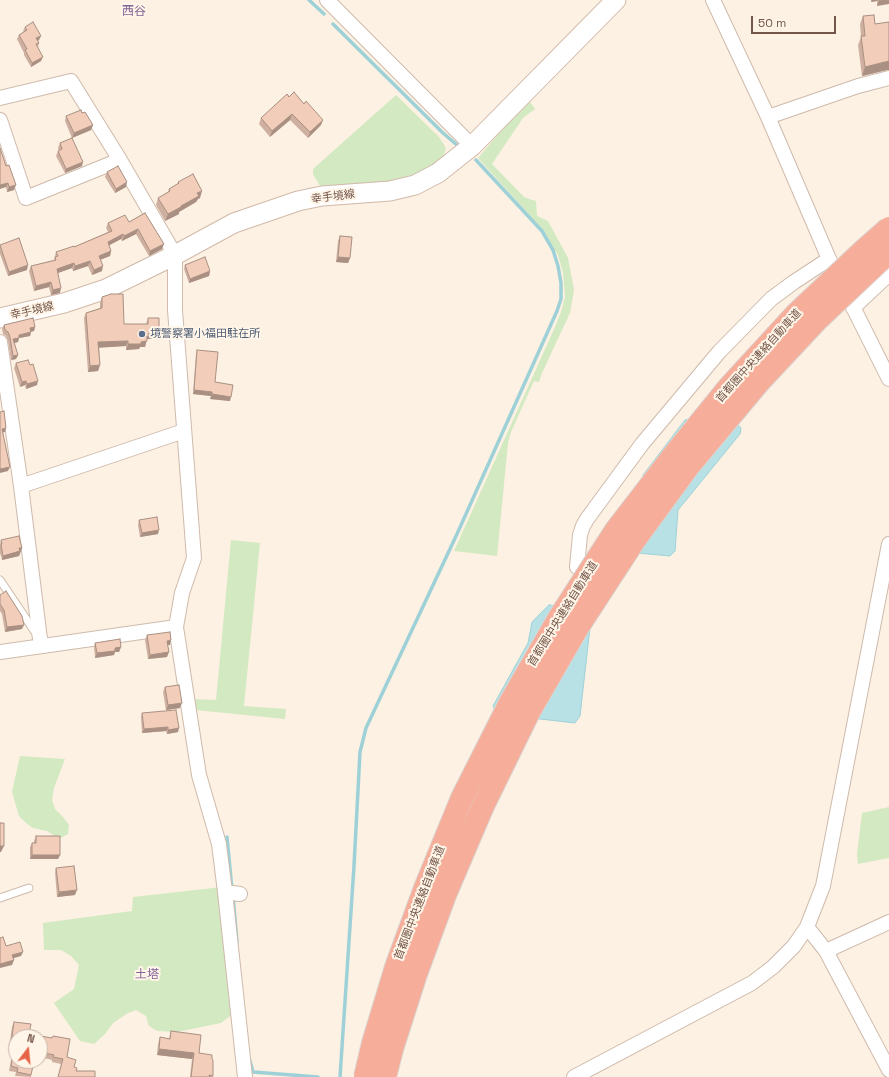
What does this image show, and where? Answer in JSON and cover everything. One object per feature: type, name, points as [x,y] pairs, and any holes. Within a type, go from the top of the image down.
[{"type":"highway","name":"首都圏中央連絡自動車道","points":[[365,1077],[373,1043],[396,967],[425,888],[462,798],[510,701],[559,618],[616,530],[729,387],[796,314],[889,228]]},
{"type":"highway","name":"首都圏中央連絡自動車道","points":[[385,1077],[392,1049],[416,974],[445,895],[477,820],[529,712],[578,627],[634,542],[688,467],[759,382],[812,325],[889,252]]},
{"type":"main road","name":"幸手境線","points":[[0,318],[64,303],[106,289],[175,255],[234,223],[298,201],[322,196],[390,191],[415,185],[438,173],[472,146],[616,0]]},
{"type":"street","points":[[327,0],[472,146]]},
{"type":"street","points":[[713,0],[768,117],[828,260],[889,379]]},
{"type":"street","points":[[768,117],[858,86],[889,78]]},
{"type":"street","points":[[0,98],[71,81],[120,160],[175,255],[175,310],[194,558],[182,593],[176,627],[199,775],[219,844],[231,893],[246,1077]]},
{"type":"street","points":[[0,120],[26,198],[120,160]]},
{"type":"street","points":[[577,567],[580,535],[583,526],[642,444],[720,352],[772,299],[794,282],[828,260]]},
{"type":"street","points":[[853,308],[889,274]]},
{"type":"street","points":[[0,342],[42,642]]},
{"type":"street","points":[[21,486],[184,431]]},
{"type":"street","points":[[574,1077],[752,983],[773,967],[794,946],[807,927],[822,886],[889,544]]},
{"type":"street","points":[[0,652],[42,642],[176,627]]},
{"type":"street","points":[[826,951],[889,922]]},
{"type":"street","points":[[807,927],[826,951],[889,1070]]},
{"type":"lane","points":[[0,580],[42,642]]},
{"type":"lane","points":[[0,898],[29,888]]},
{"type":"green space","points":[[396,95],[439,137],[446,148],[443,158],[429,169],[379,183],[320,186],[313,174],[313,169]]},
{"type":"green space","points":[[527,100],[535,109],[523,118],[492,164],[524,197],[536,201],[537,216],[548,221],[568,258],[574,290],[570,313],[539,382],[534,381],[511,432],[508,443],[497,556],[454,551],[555,327],[565,297],[563,273],[558,255],[544,231],[478,158]]},
{"type":"green space","points":[[231,540],[260,543],[244,706],[286,709],[285,719],[195,710],[191,699],[216,700]]},
{"type":"green space","points":[[20,756],[65,759],[54,788],[52,800],[55,809],[69,825],[68,834],[59,839],[47,831],[33,828],[19,816],[12,792]]},
{"type":"green space","points":[[889,807],[889,858],[858,864],[857,854],[862,813]]},
{"type":"green space","points":[[222,887],[234,1013],[221,1023],[177,1032],[157,1031],[149,1026],[146,1016],[136,1010],[128,1013],[113,1023],[105,1034],[94,1044],[80,1041],[54,1003],[74,989],[79,965],[71,956],[61,950],[44,950],[43,923],[132,911],[133,897]]},
{"type":"water","points":[[685,420],[733,420],[741,428],[740,434],[678,510],[675,551],[670,556],[616,551],[647,482],[643,475]]},
{"type":"water","points":[[549,605],[592,610],[580,716],[575,723],[497,714],[493,706],[528,643],[532,622]]},
{"type":"building","points":[[874,15],[875,24],[889,22],[889,61],[865,67],[861,36],[865,36],[863,16]]},
{"type":"building","points":[[33,22],[41,36],[36,38],[39,43],[36,44],[43,57],[32,63],[25,50],[27,49],[19,35],[27,30],[25,27]]},
{"type":"building","points":[[294,92],[304,104],[306,101],[323,120],[310,132],[292,114],[272,131],[261,118],[287,94],[289,97]]},
{"type":"building","points":[[81,110],[82,113],[85,112],[93,125],[74,133],[66,116]]},
{"type":"building","points":[[72,138],[83,162],[66,169],[58,151],[62,149],[60,143]]},
{"type":"building","points":[[0,148],[6,166],[9,165],[16,185],[9,187],[8,183],[0,185]]},
{"type":"building","points":[[118,166],[127,182],[116,189],[107,172]]},
{"type":"building","points":[[193,174],[202,191],[197,193],[199,196],[168,214],[158,198],[170,191],[169,189],[179,183],[178,182]]},
{"type":"building","points":[[145,213],[164,244],[150,251],[138,229],[124,236],[123,234],[108,242],[111,251],[99,256],[103,266],[94,270],[90,261],[75,266],[74,263],[57,269],[61,288],[53,290],[51,282],[36,286],[31,266],[56,260],[55,257],[58,256],[56,252],[74,247],[112,231],[108,223],[125,215],[129,222]]},
{"type":"building","points":[[340,236],[352,237],[350,258],[338,257]]},
{"type":"building","points":[[19,238],[28,265],[9,272],[0,245]]},
{"type":"building","points":[[205,257],[210,271],[190,279],[185,265]]},
{"type":"building","points":[[111,294],[123,294],[124,324],[148,324],[148,318],[159,318],[159,333],[148,334],[149,336],[147,336],[147,341],[141,342],[141,344],[128,344],[128,341],[98,342],[100,365],[90,366],[86,313],[102,308],[102,297]]},
{"type":"building","points":[[33,318],[35,327],[30,328],[31,332],[19,335],[19,338],[13,339],[18,355],[13,356],[10,337],[8,332],[5,330],[4,325]]},
{"type":"building","points":[[197,350],[218,352],[215,382],[233,385],[231,397],[212,394],[212,392],[194,390]]},
{"type":"building","points":[[28,360],[30,365],[33,364],[38,381],[27,384],[26,381],[22,382],[16,363]]},
{"type":"building","points":[[4,411],[6,428],[2,429],[10,467],[0,469],[0,412]]},
{"type":"building","points":[[157,517],[159,530],[142,533],[139,520]]},
{"type":"building","points":[[19,536],[22,548],[19,548],[20,551],[3,556],[1,540]]},
{"type":"building","points":[[6,591],[22,616],[24,625],[7,627],[4,610],[0,604],[0,595]]},
{"type":"building","points":[[170,632],[171,640],[167,641],[169,652],[150,655],[147,635]]},
{"type":"building","points":[[120,639],[121,647],[115,648],[115,651],[97,653],[95,643]]},
{"type":"building","points":[[179,685],[182,703],[168,705],[165,687]]},
{"type":"building","points":[[176,710],[179,728],[168,730],[168,727],[144,729],[142,713]]},
{"type":"building","points":[[0,823],[4,823],[4,846],[0,846]]},
{"type":"building","points":[[36,836],[60,836],[60,855],[32,855],[32,843],[36,843]]},
{"type":"building","points":[[74,866],[77,890],[59,892],[56,868]]},
{"type":"building","points":[[3,937],[6,946],[20,942],[23,952],[12,955],[14,960],[0,964],[0,938]]},
{"type":"building","points":[[14,1022],[31,1024],[30,1029],[13,1029]]},
{"type":"building","points":[[171,1031],[201,1035],[199,1053],[212,1055],[213,1076],[191,1077],[194,1053],[159,1049],[160,1037],[170,1039]]},
{"type":"building","points":[[53,1036],[70,1039],[67,1057],[76,1060],[74,1067],[77,1068],[76,1071],[95,1071],[95,1077],[58,1077],[63,1059],[53,1057],[54,1055],[48,1054],[48,1037],[52,1038]]},
{"type":"building","points":[[18,1069],[32,1069],[31,1075],[17,1072]]},
{"type":"waterway","points":[[309,0],[324,14]]},
{"type":"waterway","points":[[333,24],[457,145]]},
{"type":"waterway","points":[[340,1077],[360,752],[366,728],[457,534],[561,299],[561,283],[558,266],[553,250],[542,231],[476,160]]},
{"type":"waterway","points":[[227,837],[232,890]]},
{"type":"waterway","points":[[233,896],[237,942]]},
{"type":"waterway","points":[[250,1061],[253,1072],[318,1077]]},
{"type":"place","name":"境警察署小福田駐在所","points":[[142,334]]},
{"type":"district","name":"西谷","points":[[134,12]]},
{"type":"district","name":"土塔","points":[[147,975]]}]
